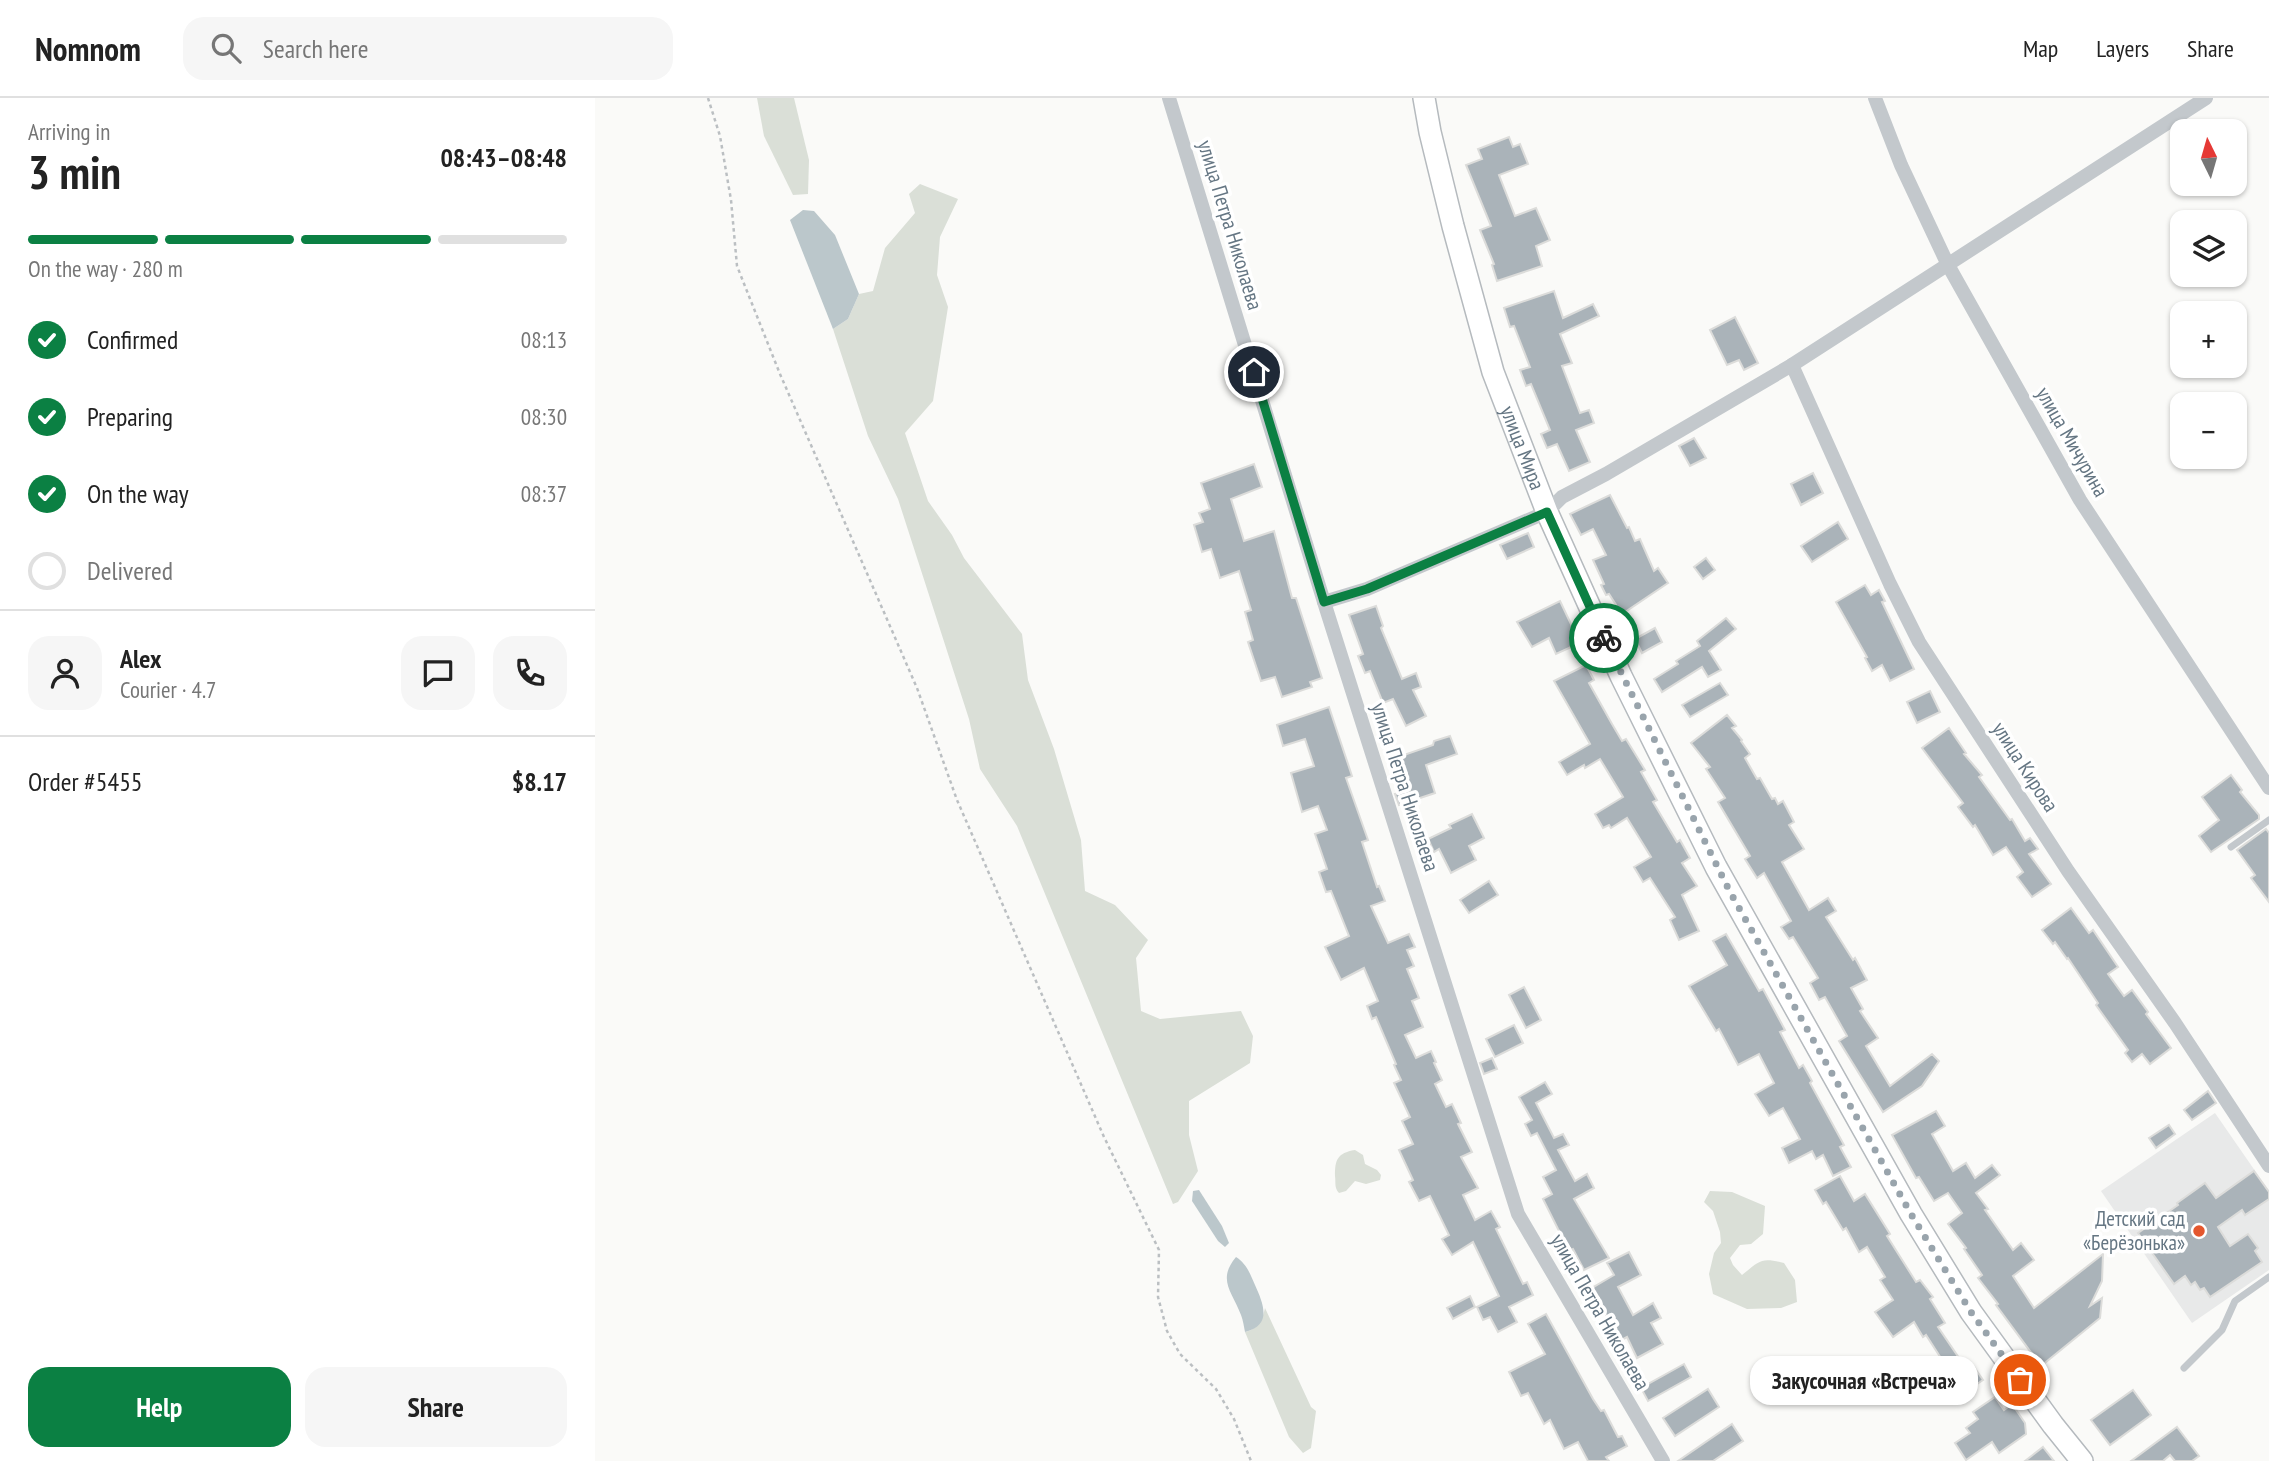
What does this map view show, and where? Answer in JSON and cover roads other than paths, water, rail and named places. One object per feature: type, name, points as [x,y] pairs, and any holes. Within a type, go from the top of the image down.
[{"type":"main road","name":"улица Мира","points":[[1424,98],[1453,226],[1493,372],[1547,512],[1621,676],[1716,867],[1904,1202],[1971,1312],[2082,1461]]},
{"type":"street","name":"улица Петра Николаева","points":[[1169,98],[1324,602],[1518,1214],[1663,1461]]},
{"type":"street","name":"улица Мичурина","points":[[1875,98],[1901,165],[1948,265],[2080,500],[2269,788]]},
{"type":"street","points":[[1324,602],[1367,589],[1547,512],[1562,497],[1607,474],[1792,365],[2206,98]]},
{"type":"street","name":"улица Кирова","points":[[1792,365],[1890,584],[1919,642],[2068,871],[2175,1023],[2269,1166]]},
{"type":"lane","points":[[2231,847],[2269,820]]},
{"type":"lane","points":[[2185,1368],[2222,1330],[2235,1301],[2269,1277]]},
{"type":"place","name":"Детский сад «Берёзонька»","points":[[2199,1231]]},
{"type":"place","name":"Закусочная «Встреча»","points":[[2020,1380]]}]
